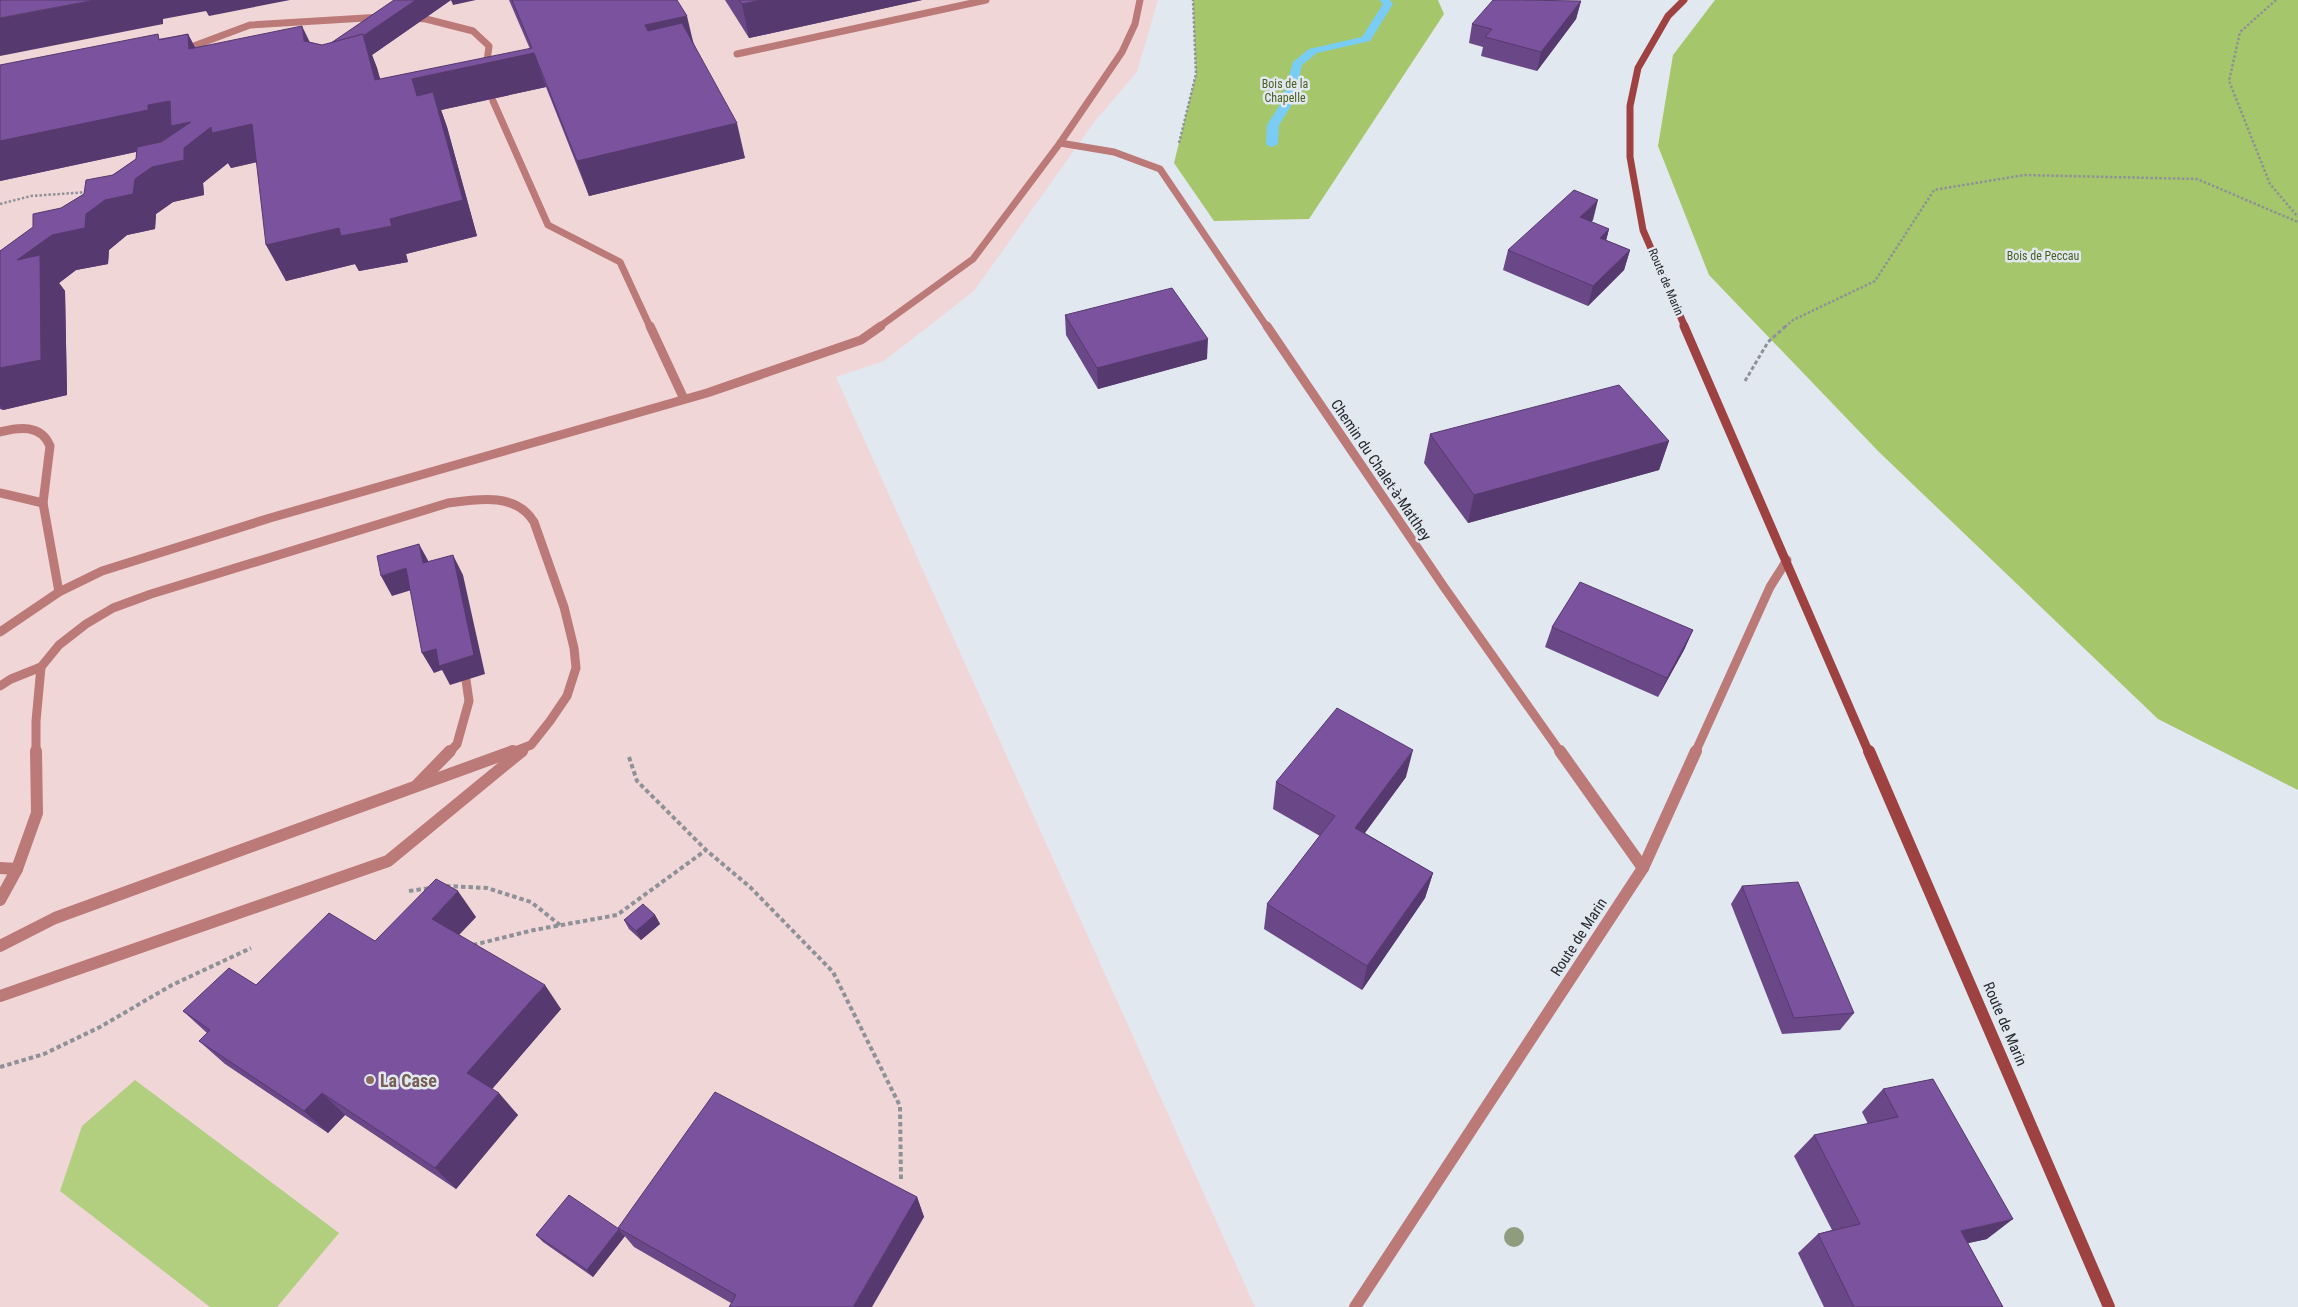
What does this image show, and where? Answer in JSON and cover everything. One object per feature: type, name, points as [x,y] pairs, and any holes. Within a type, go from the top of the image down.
[{"type":"main road","name":"Route de Marin","points":[[1684,0],[1668,16],[1638,68],[1630,106],[1630,157],[1643,230],[2110,1307]]},
{"type":"street","points":[[737,54],[986,0]]},
{"type":"street","points":[[0,632],[59,592],[102,571],[260,521],[707,393],[861,340],[973,259],[1060,143],[1122,52],[1135,24],[1140,0]]},
{"type":"street","points":[[179,51],[250,25],[393,16]]},
{"type":"street","points":[[402,17],[426,19],[473,31],[489,46],[485,80]]},
{"type":"street","points":[[494,101],[548,225],[620,262],[684,399]]},
{"type":"street","name":"Chemin du Chalet-à-Matthey","points":[[1060,143],[1114,152],[1160,169],[1444,587],[1643,868]]},
{"type":"street","points":[[0,432],[22,428],[35,429],[43,433],[48,439],[50,446],[43,503],[59,592]]},
{"type":"street","points":[[0,493],[43,503]]},
{"type":"street","points":[[0,686],[11,679],[41,667],[59,645],[86,624],[114,608],[151,594],[448,503],[479,499],[508,501],[528,512],[534,520],[563,607],[576,659],[574,678],[560,709],[531,745],[388,861],[0,996]]},
{"type":"street","name":"Route de Marin","points":[[1355,1307],[1643,868],[1770,587],[1787,560]]},
{"type":"street","points":[[0,900],[17,869],[37,813],[36,721],[41,667]]},
{"type":"street","points":[[416,786],[457,744],[469,702],[466,680]]},
{"type":"street","points":[[0,946],[55,918],[531,745]]},
{"type":"street","points":[[0,868],[17,869]]},
{"type":"path","points":[[1178,145],[1196,74],[1192,0]]},
{"type":"path","points":[[2276,0],[2240,32],[2229,81],[2270,184],[2298,216]]},
{"type":"path","points":[[1723,418],[1768,342],[1794,320],[1875,281],[1934,190],[2024,175],[2197,180],[2298,222]]},
{"type":"path","points":[[0,204],[31,196],[91,192]]},
{"type":"path","points":[[629,756],[637,781],[706,850],[750,887],[834,972],[900,1106],[901,1179]]},
{"type":"path","points":[[467,946],[560,925],[617,915],[706,850]]},
{"type":"path","points":[[402,892],[447,886],[487,888],[531,902],[560,925]]},
{"type":"path","points":[[0,1068],[44,1054],[100,1027],[172,985],[258,945]]},
{"type":"shaded area","points":[[0,0],[1158,0],[1137,72],[1095,121],[974,291],[884,361],[836,377],[1255,1307],[0,1307]]},
{"type":"green space","name":"Bois de la Chapelle","points":[[1193,0],[1438,0],[1444,14],[1309,219],[1214,221],[1174,163],[1196,74]]},
{"type":"green space","name":"Bois de Peccau","points":[[1715,0],[2298,0],[2298,790],[2158,719],[1879,452],[1709,275],[1658,146],[1673,55]]},
{"type":"green space","points":[[135,1080],[339,1233],[277,1307],[210,1307],[60,1191],[82,1126]]},
{"type":"building","points":[[0,0],[95,0],[0,18]]},
{"type":"building","points":[[394,0],[416,0],[363,36],[363,34],[331,43]]},
{"type":"building","points":[[512,0],[677,0],[687,16],[645,25],[648,31],[682,23],[737,123],[577,161],[534,53],[412,79],[417,96],[433,92],[463,200],[390,219],[392,226],[341,236],[339,228],[266,245],[252,124],[212,133],[211,127],[184,148],[184,160],[152,167],[135,179],[133,194],[105,200],[86,214],[85,228],[52,235],[17,260],[40,255],[41,360],[0,368],[0,251],[33,227],[33,214],[61,208],[84,194],[86,180],[113,175],[136,159],[137,147],[161,142],[191,122],[171,126],[170,101],[148,105],[148,110],[0,141],[0,65],[158,34],[159,40],[188,34],[189,49],[302,26],[304,41],[322,45],[363,34],[375,80],[532,48]]},
{"type":"building","points":[[739,0],[762,0],[742,4]]},
{"type":"building","points":[[1493,0],[1581,1],[1541,52],[1485,37],[1492,29],[1472,24]]},
{"type":"building","points":[[1574,190],[1598,200],[1580,217],[1609,229],[1600,238],[1630,250],[1593,286],[1508,250]]},
{"type":"building","points":[[1172,288],[1208,339],[1097,368],[1065,315]]},
{"type":"building","points":[[1619,385],[1669,441],[1474,495],[1430,434]]},
{"type":"building","points":[[419,544],[423,563],[453,555],[474,655],[439,666],[436,649],[422,653],[406,568],[381,576],[377,556]]},
{"type":"building","points":[[1580,582],[1693,630],[1667,678],[1552,627]]},
{"type":"building","points":[[1337,708],[1413,750],[1355,828],[1433,873],[1367,966],[1267,904],[1335,816],[1276,782]]},
{"type":"building","points":[[436,879],[458,891],[432,919],[545,985],[467,1073],[499,1093],[435,1168],[322,1093],[304,1111],[199,1041],[210,1030],[183,1011],[229,968],[256,985],[329,913],[375,941]]},
{"type":"building","points":[[1798,882],[1854,1013],[1794,1018],[1742,886]]},
{"type":"building","points":[[643,904],[655,915],[636,931],[624,920]]},
{"type":"building","points":[[1933,1079],[2013,1219],[1961,1231],[2003,1307],[1854,1307],[1818,1234],[1860,1224],[1814,1135],[1898,1117],[1883,1089]]},
{"type":"building","points":[[715,1092],[917,1197],[853,1307],[729,1307],[736,1295],[618,1228]]},
{"type":"building","points":[[569,1195],[619,1229],[587,1270],[536,1235]]},
{"type":"waterway","points":[[1272,144],[1273,125],[1287,103],[1297,64],[1313,51],[1366,39],[1388,4],[1384,0]]},
{"type":"place","name":"La Case","points":[[370,1080]]}]
